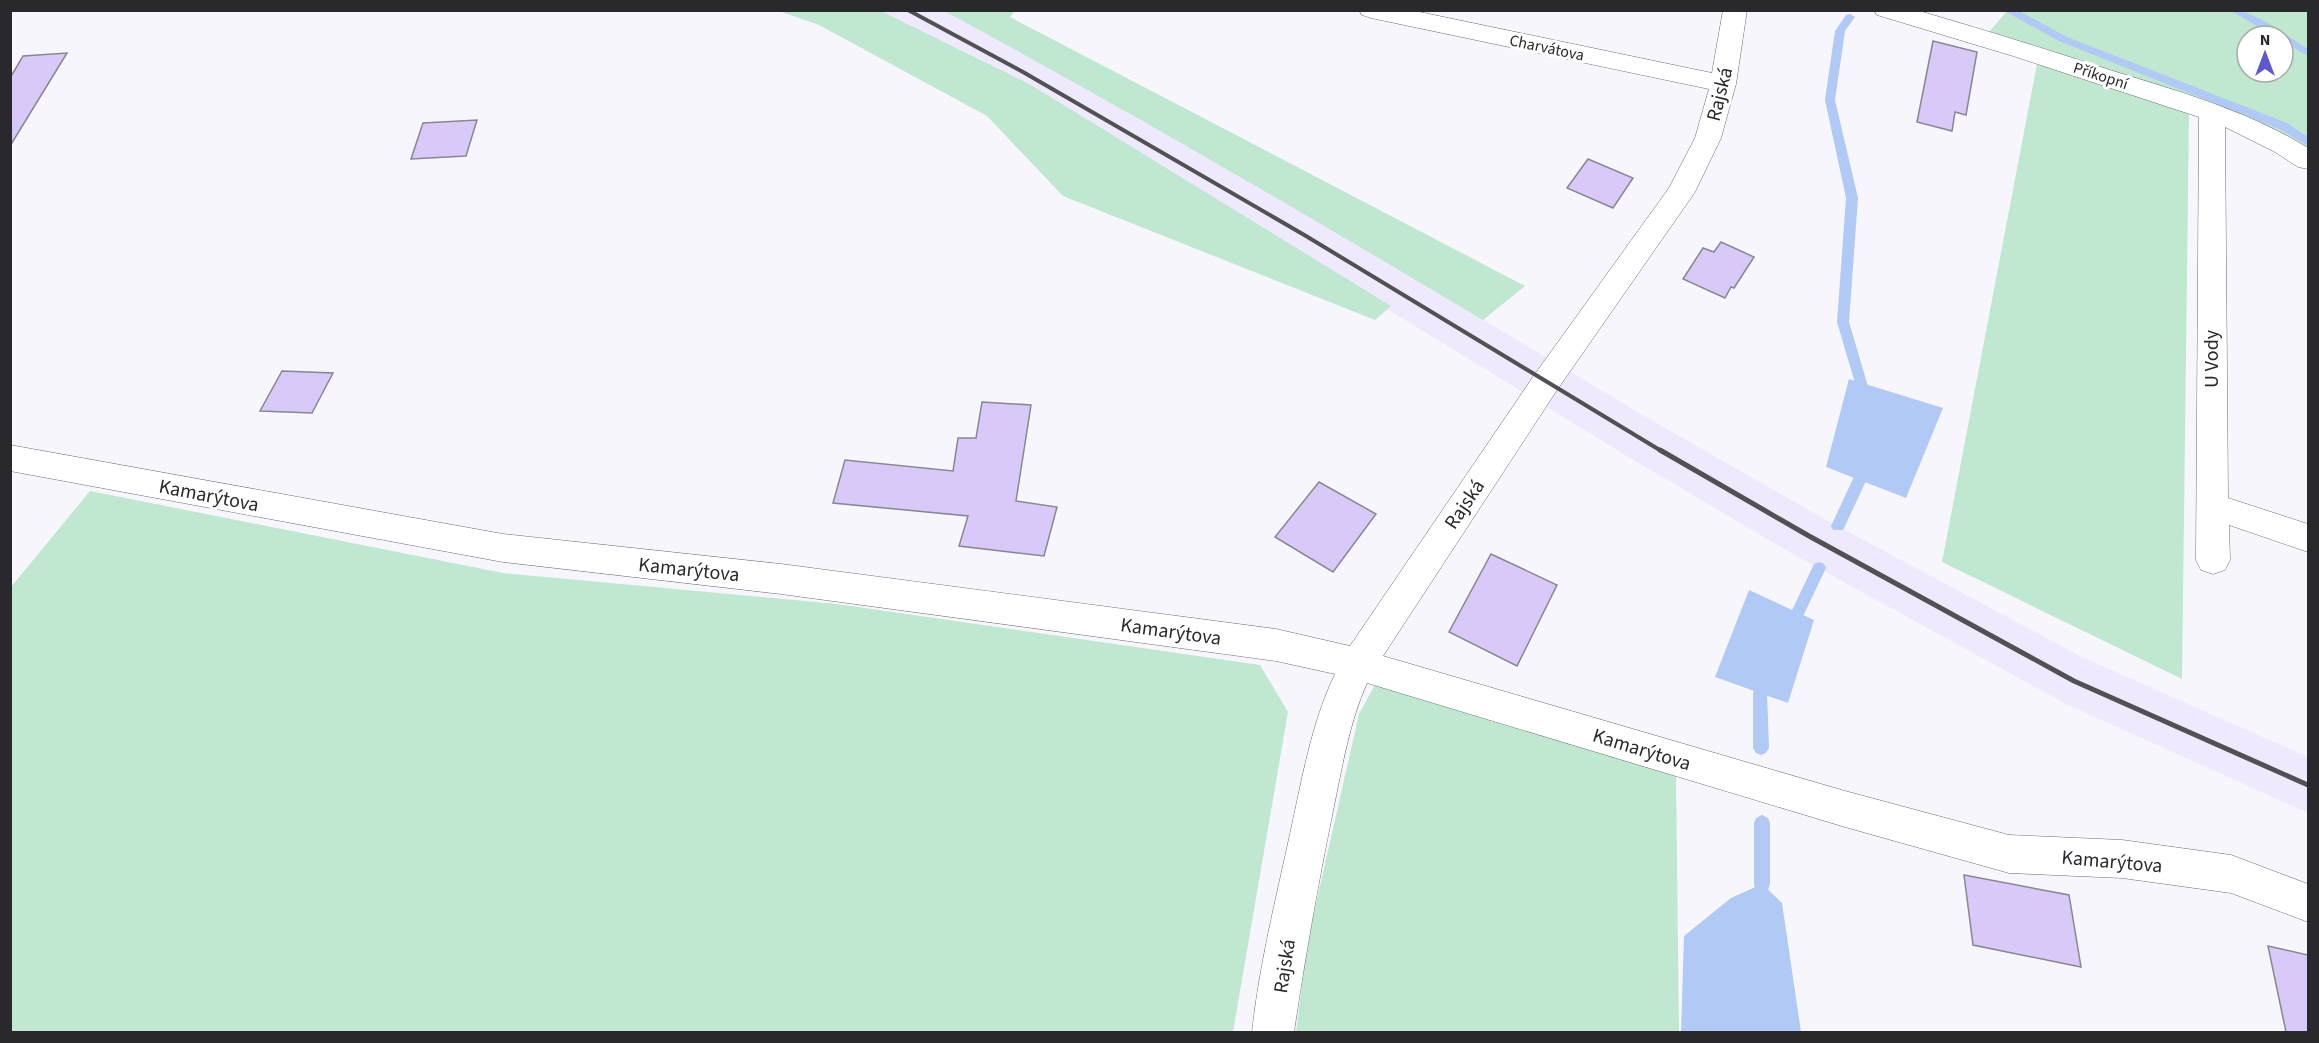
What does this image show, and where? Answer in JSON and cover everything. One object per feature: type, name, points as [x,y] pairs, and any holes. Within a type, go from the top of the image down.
[{"type":"street","name":"Charvátova","points":[[1371,10],[1723,84]]},
{"type":"street","name":"Rajská","points":[[1273,1032],[1292,915],[1325,760],[1340,702],[1358,664],[1546,382],[1681,192],[1708,138],[1723,84],[1736,10]]},
{"type":"street","name":"Příkopní","points":[[1886,10],[2212,111],[2279,141],[2308,160]]},
{"type":"street","name":"U Vody","points":[[2212,111],[2213,560]]},
{"type":"street","name":"Kamarýtova","points":[[10,458],[503,548],[781,579],[1276,645],[1358,664],[1845,809],[2009,854],[2122,859],[2231,874],[2308,903]]},
{"type":"street","points":[[2212,506],[2308,538]]},
{"type":"shaded area","points":[[869,11],[944,11],[1038,61],[1321,223],[1658,424],[1821,517],[2082,657],[2308,757],[2308,813],[2066,704],[1796,556],[1630,458],[1291,250]]},
{"type":"green space","points":[[779,11],[881,11],[1031,85],[1391,306],[1375,320],[1063,196],[987,116],[819,25]]},
{"type":"green space","points":[[944,11],[1015,11],[1010,17],[1525,286],[1483,320],[1215,162]]},
{"type":"green space","points":[[2007,11],[2308,11],[2308,151],[2267,126],[1989,32]]},
{"type":"green space","points":[[2037,64],[2189,112],[2182,679],[1942,562]]},
{"type":"green space","points":[[90,491],[503,573],[837,604],[1260,665],[1288,712],[1233,1032],[11,1032],[11,587]]},
{"type":"green space","points":[[1377,681],[1676,773],[1679,1032],[1296,1032],[1308,939],[1359,714]]},
{"type":"water","points":[[1849,379],[1943,408],[1906,498],[1826,467]]},
{"type":"water","points":[[1749,590],[1814,620],[1788,703],[1715,677]]},
{"type":"water","points":[[1762,884],[1782,903],[1801,1032],[1681,1032],[1684,936],[1731,898]]},
{"type":"building","points":[[1933,41],[1977,52],[1966,115],[1955,112],[1952,131],[1917,122]]},
{"type":"building","points":[[67,53],[10,146],[10,78],[23,56]]},
{"type":"building","points":[[477,120],[466,156],[411,159],[423,123]]},
{"type":"building","points":[[1588,159],[1633,178],[1613,208],[1567,188]]},
{"type":"building","points":[[1721,242],[1754,257],[1725,298],[1683,279],[1703,248],[1714,252]]},
{"type":"building","points":[[282,371],[333,373],[312,413],[260,411]]},
{"type":"building","points":[[982,402],[1031,405],[1016,501],[1057,507],[1044,556],[959,546],[968,516],[833,503],[845,460],[953,471],[958,438],[976,438]]},
{"type":"building","points":[[1319,482],[1376,514],[1333,572],[1275,537]]},
{"type":"building","points":[[1491,554],[1557,585],[1517,666],[1449,632]]},
{"type":"building","points":[[1964,875],[2069,895],[2081,967],[1973,945]]},
{"type":"building","points":[[2268,946],[2308,955],[2308,1032],[2286,1032]]},
{"type":"waterway","points":[[2008,10],[2063,39],[2283,126],[2308,142]]},
{"type":"waterway","points":[[2235,10],[2259,24]]},
{"type":"waterway","points":[[1850,17],[1840,31],[1830,100],[1852,198],[1843,322],[1866,400]]},
{"type":"waterway","points":[[2295,45],[2308,53]]},
{"type":"waterway","points":[[1838,526],[1866,466]]},
{"type":"waterway","points":[[1790,629],[1819,568]]},
{"type":"waterway","points":[[1761,748],[1760,693],[1768,677]]},
{"type":"waterway","points":[[1762,823],[1762,884]]},
{"type":"railway","points":[[908,10],[1023,72],[1306,236],[1663,452]]},
{"type":"railway","points":[[1660,450],[1809,536],[2074,681],[2308,785]]}]
